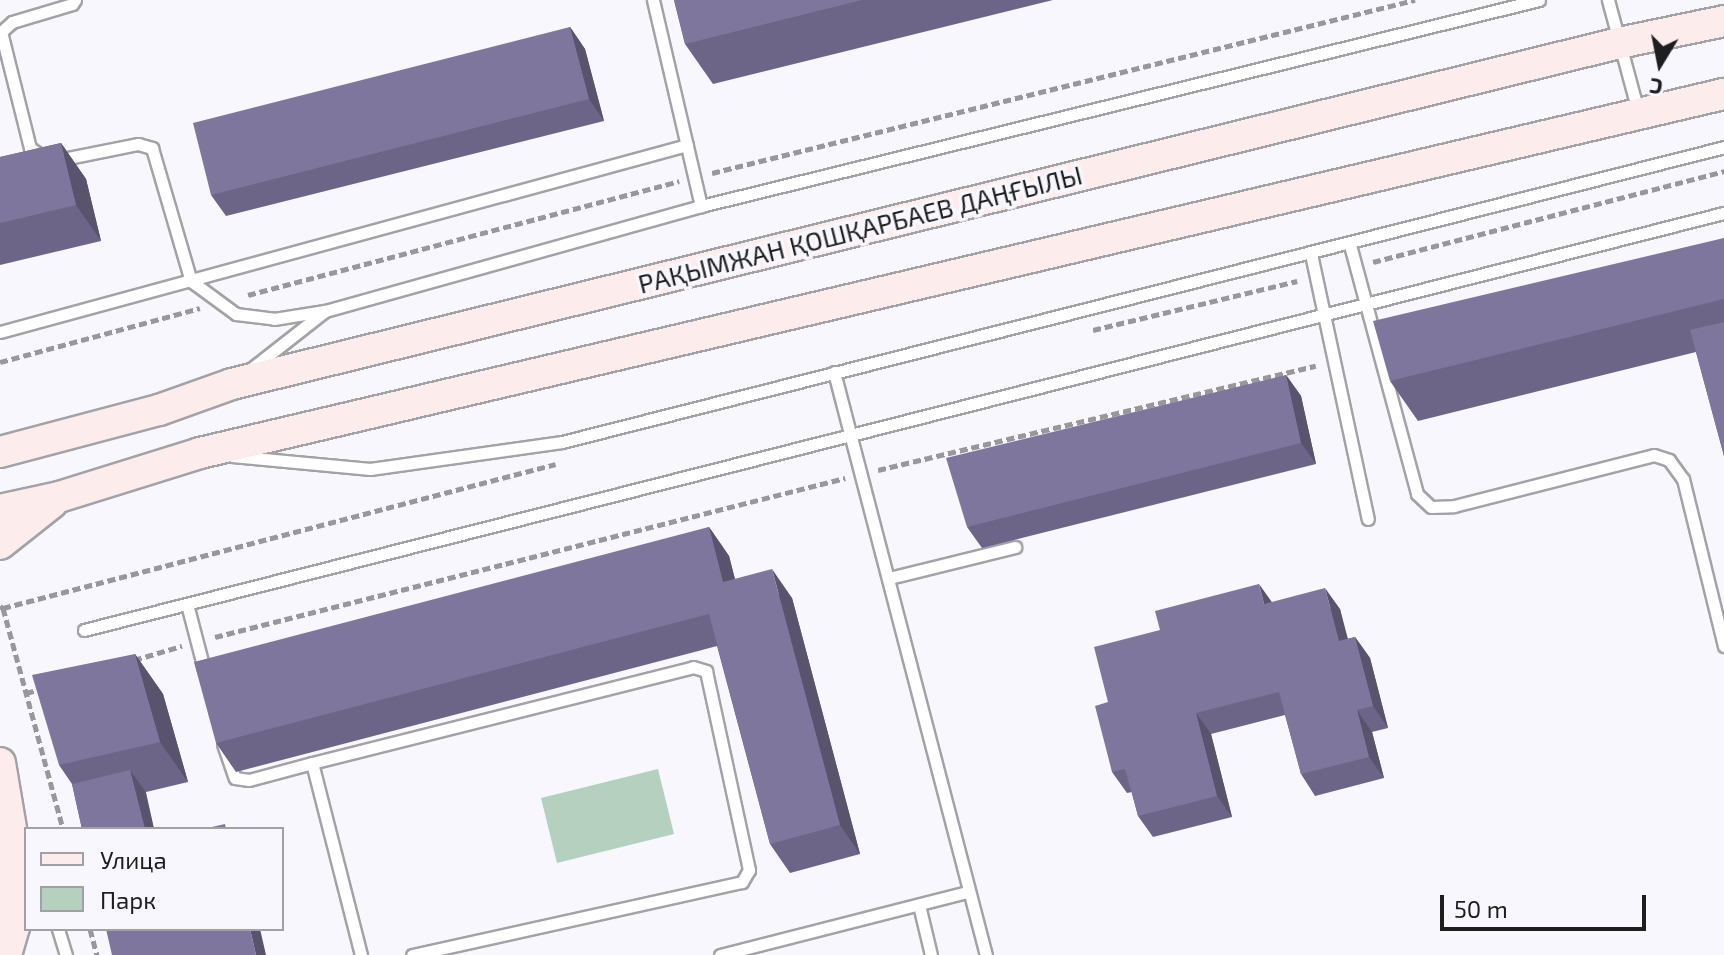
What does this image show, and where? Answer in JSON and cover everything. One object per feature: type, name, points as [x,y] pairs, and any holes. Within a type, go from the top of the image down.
[{"type":"main road","name":"РАҚЫМЖАН ҚОШҚАРБАЕВ ДАҢҒЫЛЫ","points":[[0,452],[159,410],[232,384],[1619,43],[1724,21]]},
{"type":"main road","points":[[0,510],[59,497],[200,453],[1724,94]]},
{"type":"main road","points":[[0,544],[59,497]]},
{"type":"main road","points":[[0,763],[13,840],[14,927],[6,955]]},
{"type":"lane","points":[[75,0],[72,4],[12,22],[1,32],[30,148],[50,162],[138,144],[152,148],[191,281],[236,314],[274,319],[325,311],[701,206],[1539,0]]},
{"type":"lane","points":[[653,0],[701,206]]},
{"type":"lane","points":[[1608,0],[1639,115]]},
{"type":"lane","points":[[0,332],[687,145]]},
{"type":"lane","points":[[200,453],[370,469],[562,442],[1350,245],[1724,147]]},
{"type":"lane","points":[[84,630],[1724,213]]},
{"type":"lane","points":[[1350,245],[1417,494],[1431,507],[1454,506],[1654,455],[1669,460],[1683,479],[1724,646]]},
{"type":"lane","points":[[1311,254],[1368,519]]},
{"type":"lane","points":[[232,384],[325,311]]},
{"type":"lane","points":[[834,372],[967,892],[986,955]]},
{"type":"lane","points":[[889,578],[1015,547]]},
{"type":"lane","points":[[187,604],[207,683]]},
{"type":"lane","points":[[218,725],[235,778],[249,780],[693,667],[706,671],[748,877],[742,882],[412,955]]},
{"type":"lane","points":[[0,746],[22,815]]},
{"type":"lane","points":[[312,763],[361,955]]},
{"type":"lane","points":[[720,955],[967,892]]},
{"type":"lane","points":[[919,905],[931,955]]},
{"type":"lane","points":[[59,931],[66,955]]},
{"type":"path","points":[[3,608],[62,827]]},
{"type":"path","points":[[91,931],[97,955]]},
{"type":"green space","points":[[658,769],[674,834],[557,863],[541,798]]},
{"type":"building","points":[[674,0],[862,0],[685,44]]},
{"type":"building","points":[[570,27],[589,99],[211,195],[193,123]]},
{"type":"building","points":[[61,143],[76,205],[0,223],[0,157]]},
{"type":"building","points":[[1724,238],[1724,299],[1390,381],[1373,321]]},
{"type":"building","points":[[1724,322],[1724,456],[1690,330]]},
{"type":"building","points":[[1286,375],[1301,443],[967,527],[946,458]]},
{"type":"building","points":[[709,527],[723,582],[772,569],[840,825],[770,844],[709,614],[216,743],[194,662]]},
{"type":"building","points":[[1259,584],[1264,604],[1325,588],[1339,641],[1355,637],[1373,706],[1357,710],[1369,757],[1301,774],[1279,692],[1196,713],[1217,796],[1138,816],[1125,769],[1112,772],[1095,706],[1108,702],[1094,647],[1160,630],[1155,611]]},
{"type":"building","points":[[135,654],[160,742],[59,765],[32,675]]},
{"type":"building","points":[[130,770],[144,827],[82,827],[72,784]]},
{"type":"building","points":[[106,931],[250,931],[256,955],[112,955]]}]
